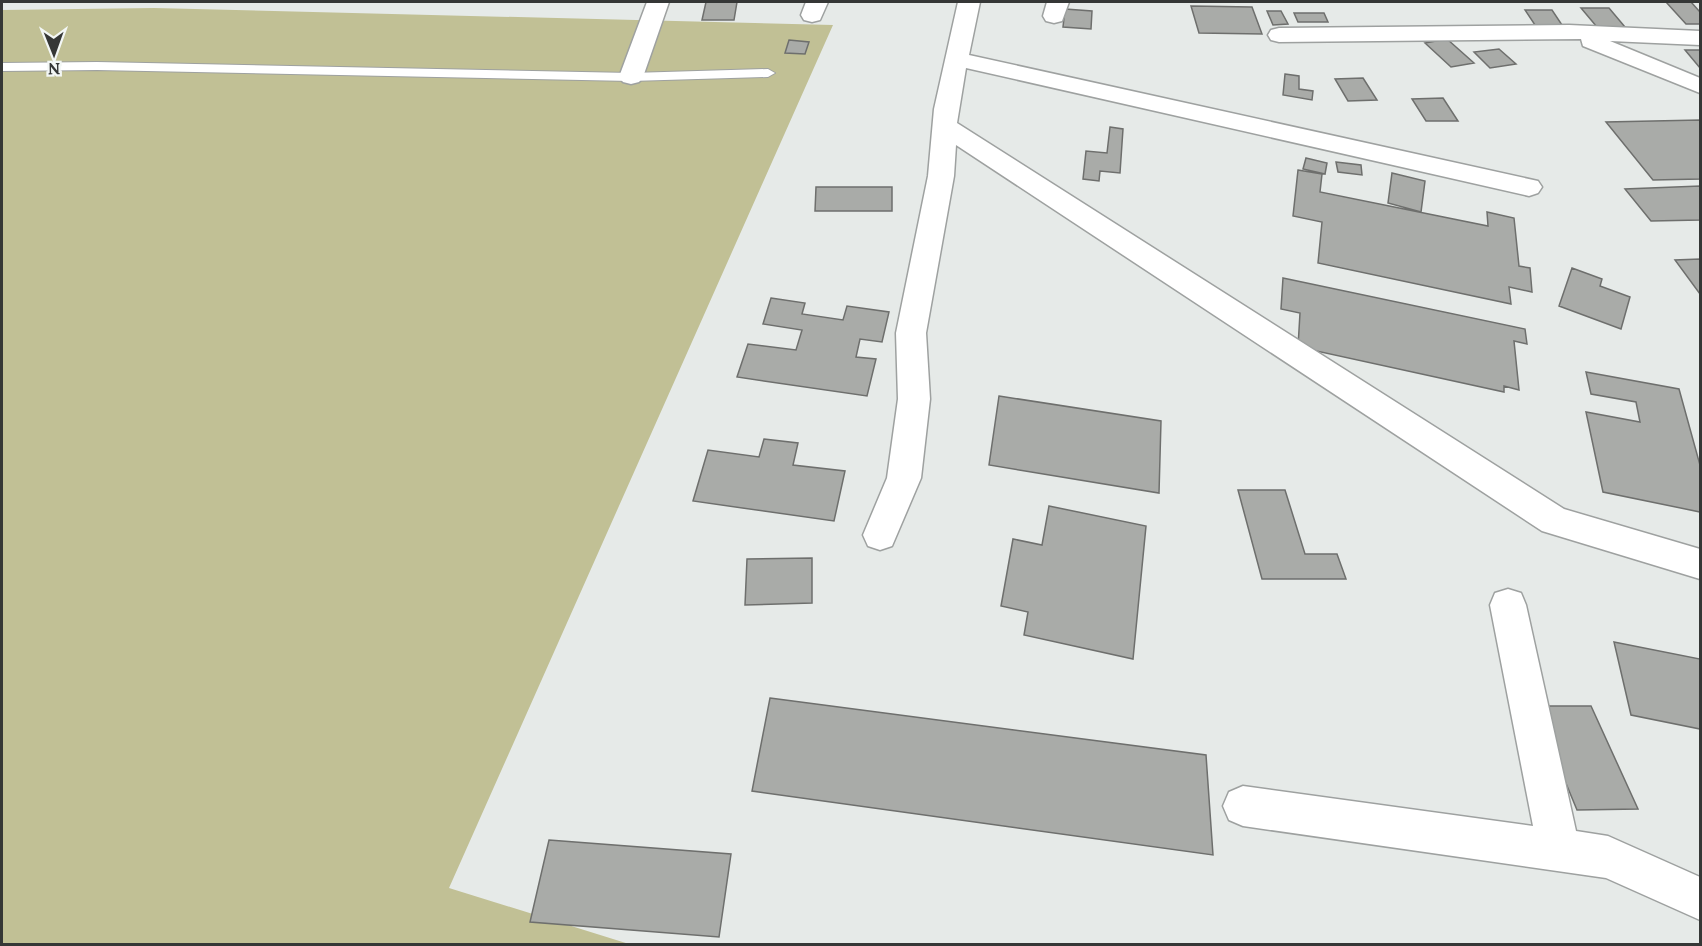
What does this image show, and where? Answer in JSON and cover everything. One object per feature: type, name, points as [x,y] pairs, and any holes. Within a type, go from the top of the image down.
[{"type":"street","points":[[631,77],[658,2]]},
{"type":"street","points":[[880,535],[904,478],[914,399],[911,333],[941,176],[945,126],[969,2]]},
{"type":"street","points":[[1569,32],[1701,86]]},
{"type":"street","points":[[1280,35],[1569,32],[1701,38]]},
{"type":"street","points":[[957,59],[1529,187]]},
{"type":"street","points":[[945,126],[1554,521],[1701,564]]},
{"type":"street","points":[[1508,605],[1559,851]]},
{"type":"street","points":[[1243,806],[1608,857],[1701,898]]},
{"type":"lane","points":[[2,67],[631,77],[768,73]]},
{"type":"green space","points":[[154,8],[833,25],[449,888],[629,944],[2,944],[2,10]]},
{"type":"building","points":[[706,2],[737,2],[734,20],[702,20]]},
{"type":"building","points":[[1666,2],[1691,2],[1700,12],[1700,24],[1686,24]]},
{"type":"building","points":[[1191,6],[1252,7],[1262,34],[1199,33]]},
{"type":"building","points":[[1581,8],[1609,8],[1625,27],[1597,27]]},
{"type":"building","points":[[1065,9],[1092,11],[1091,29],[1063,27]]},
{"type":"building","points":[[1525,10],[1552,10],[1562,25],[1535,25]]},
{"type":"building","points":[[1267,11],[1281,11],[1288,24],[1273,25]]},
{"type":"building","points":[[1294,13],[1324,13],[1328,22],[1298,22]]},
{"type":"building","points":[[1447,39],[1474,63],[1451,67],[1425,43]]},
{"type":"building","points":[[789,40],[809,42],[805,54],[785,53]]},
{"type":"building","points":[[1499,49],[1516,64],[1490,68],[1474,52]]},
{"type":"building","points":[[1685,50],[1700,50],[1700,68]]},
{"type":"building","points":[[1285,74],[1299,76],[1299,89],[1313,91],[1312,100],[1283,95]]},
{"type":"building","points":[[1363,78],[1377,100],[1348,101],[1335,79]]},
{"type":"building","points":[[1443,98],[1458,121],[1426,121],[1412,99]]},
{"type":"building","points":[[1700,120],[1700,179],[1653,180],[1606,122]]},
{"type":"building","points":[[1110,127],[1123,129],[1120,173],[1100,171],[1099,181],[1083,179],[1086,151],[1107,153]]},
{"type":"building","points":[[1306,158],[1327,163],[1325,174],[1303,169]]},
{"type":"building","points":[[1336,162],[1361,165],[1362,175],[1338,172]]},
{"type":"building","points":[[1298,170],[1322,174],[1320,192],[1488,226],[1487,212],[1514,218],[1519,266],[1530,268],[1532,292],[1509,287],[1511,304],[1318,263],[1322,222],[1293,216]]},
{"type":"building","points":[[1392,173],[1425,181],[1421,212],[1388,203]]},
{"type":"building","points":[[1700,186],[1700,220],[1651,221],[1625,189]]},
{"type":"building","points":[[816,187],[892,187],[892,211],[815,211]]},
{"type":"building","points":[[1700,259],[1700,294],[1675,260]]},
{"type":"building","points":[[1572,268],[1602,279],[1600,286],[1630,297],[1621,329],[1559,306]]},
{"type":"building","points":[[1283,278],[1525,329],[1527,344],[1514,341],[1519,390],[1504,386],[1504,392],[1298,347],[1300,313],[1281,309]]},
{"type":"building","points":[[771,298],[805,303],[802,314],[843,320],[847,306],[889,312],[882,342],[860,339],[856,357],[876,359],[867,396],[737,377],[748,344],[796,350],[802,330],[763,324]]},
{"type":"building","points":[[1586,372],[1679,389],[1700,465],[1700,512],[1603,492],[1586,412],[1640,422],[1636,402],[1591,394]]},
{"type":"building","points":[[999,396],[1161,421],[1159,493],[989,465]]},
{"type":"building","points":[[764,439],[798,443],[793,465],[845,471],[834,521],[693,501],[708,450],[759,457]]},
{"type":"building","points":[[1238,490],[1285,490],[1305,554],[1337,554],[1346,579],[1262,579]]},
{"type":"building","points":[[1049,506],[1146,526],[1133,659],[1024,635],[1028,612],[1001,606],[1013,539],[1042,545]]},
{"type":"building","points":[[812,558],[812,603],[745,605],[747,559]]},
{"type":"building","points":[[1614,642],[1700,659],[1700,729],[1631,715]]},
{"type":"building","points":[[770,698],[1206,755],[1213,855],[752,791]]},
{"type":"building","points":[[1534,706],[1591,706],[1638,809],[1577,810]]},
{"type":"building","points":[[549,840],[731,854],[719,937],[530,922]]}]
